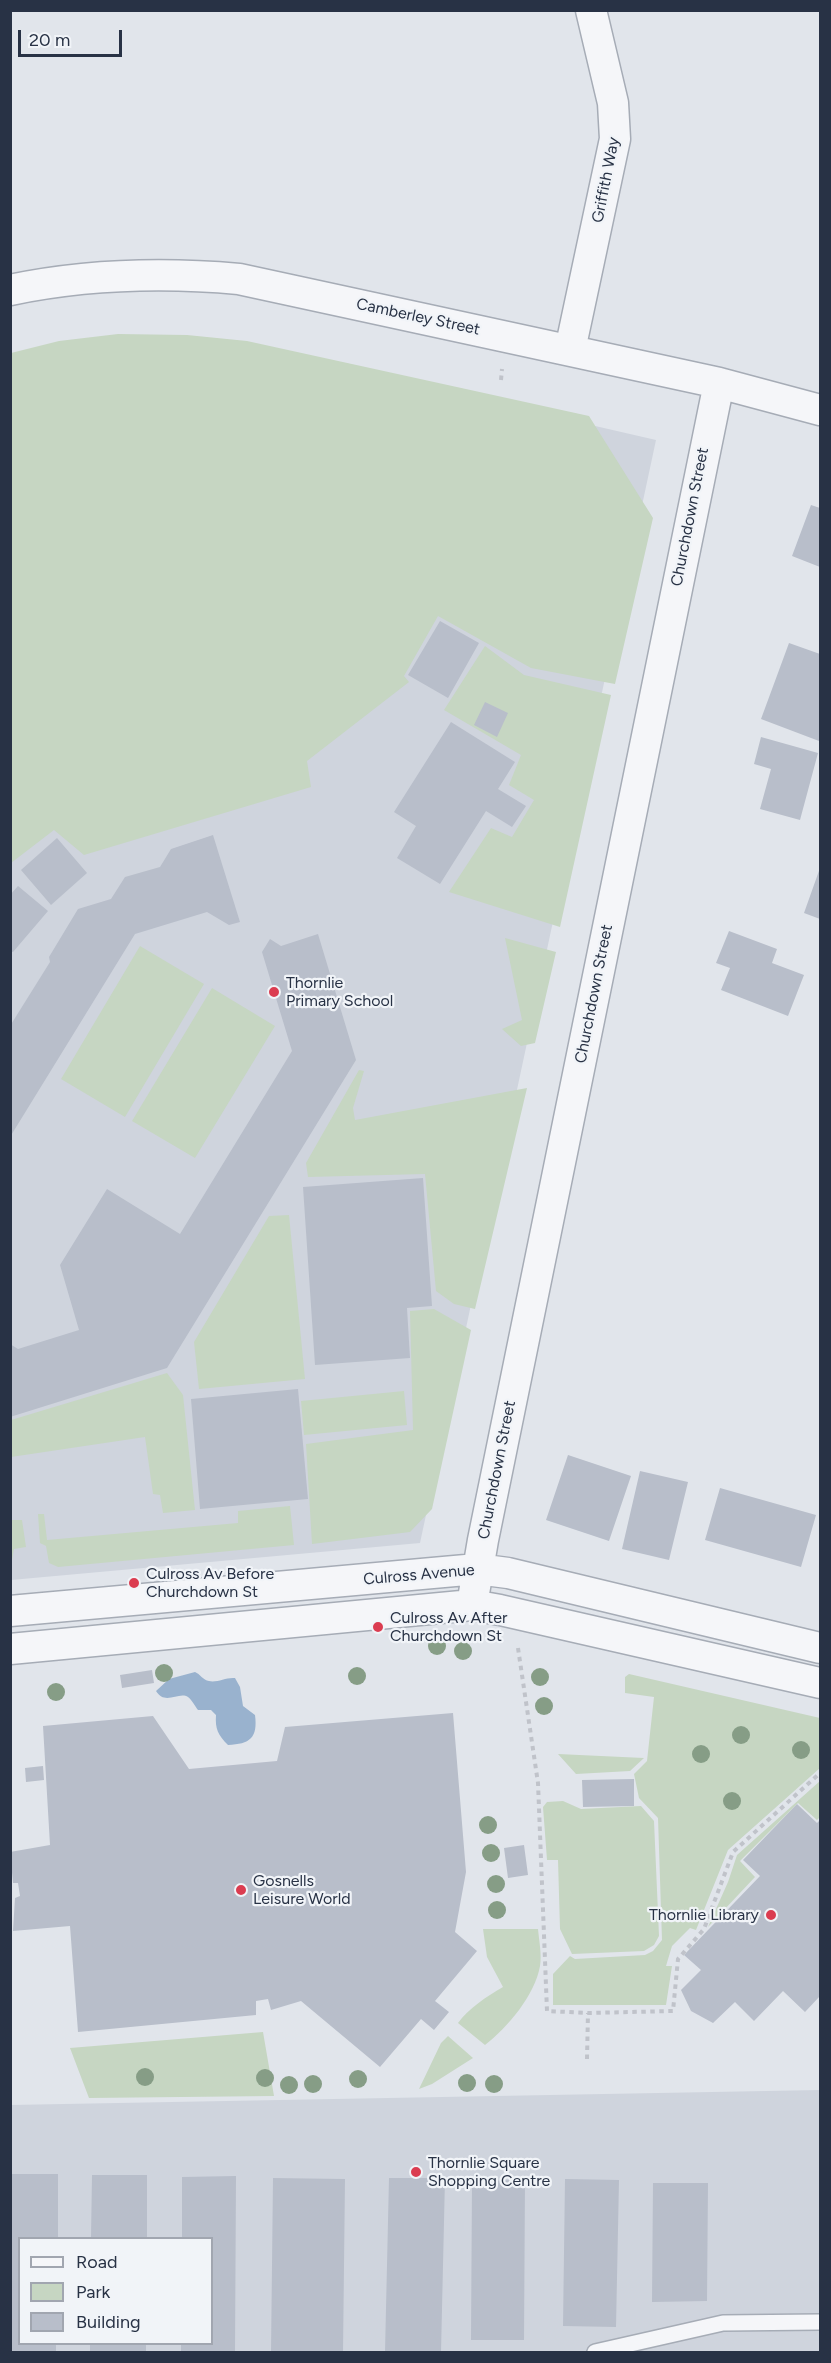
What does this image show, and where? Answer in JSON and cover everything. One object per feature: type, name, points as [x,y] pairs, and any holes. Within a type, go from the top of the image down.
[{"type":"street","name":"Griffith Way","points":[[570,350],[615,139],[613,102],[591,10]]},
{"type":"street","name":"Camberley Street","points":[[10,290],[85,278],[134,275],[182,274],[239,279],[719,382],[820,410]]},
{"type":"street","name":"Churchdown Street","points":[[472,1605],[477,1569],[719,382]]},
{"type":"street","name":"Culross Avenue","points":[[10,1611],[477,1569],[508,1573],[820,1648]]},
{"type":"street","name":"Culross Avenue","points":[[10,1649],[472,1605],[820,1683]]},
{"type":"lane","points":[[595,2352],[723,2323],[820,2322]]},
{"type":"path","points":[[518,1644],[538,1783],[547,2011],[588,2013],[673,2011],[678,1959],[704,1929],[733,1852],[820,1773]]},
{"type":"path","points":[[587,2059],[588,2013]]},
{"type":"shaded area","name":"Thornlie Primary School","points":[[11,361],[365,373],[656,440],[420,1543],[11,1580]]},
{"type":"shaded area","name":"Thornlie Square Shopping Centre","points":[[820,2090],[820,2352],[11,2352],[10,2105]]},
{"type":"green space","points":[[118,334],[187,335],[247,341],[589,416],[653,518],[615,684],[531,668],[438,616],[404,676],[409,682],[307,761],[311,787],[84,855],[54,830],[11,863],[11,353],[59,341]]},
{"type":"green space","points":[[485,646],[524,675],[611,695],[560,927],[449,892],[491,828],[512,837],[534,800],[509,785],[521,755],[444,710]]},
{"type":"green space","points":[[505,938],[556,952],[535,1043],[521,1046],[502,1029],[522,1020]]},
{"type":"green space","points":[[140,946],[204,984],[125,1117],[61,1079]]},
{"type":"green space","points":[[212,988],[275,1026],[195,1158],[132,1121]]},
{"type":"green space","points":[[359,1070],[364,1071],[353,1108],[355,1120],[527,1088],[475,1309],[454,1304],[436,1291],[425,1174],[308,1177],[306,1163]]},
{"type":"green space","points":[[289,1215],[305,1379],[199,1389],[194,1342],[269,1216]]},
{"type":"green space","points":[[434,1309],[471,1330],[432,1509],[410,1532],[312,1544],[306,1444],[413,1430],[410,1311]]},
{"type":"green space","points":[[167,1373],[183,1395],[195,1510],[163,1513],[160,1495],[153,1494],[145,1437],[11,1457],[11,1420]]},
{"type":"green space","points":[[404,1391],[407,1425],[304,1435],[301,1401]]},
{"type":"green space","points":[[290,1506],[294,1545],[58,1567],[49,1563],[46,1546],[40,1543],[38,1514],[44,1514],[47,1540],[238,1523],[238,1511]]},
{"type":"green space","points":[[11,1520],[22,1520],[26,1547],[14,1549],[11,1566]]},
{"type":"green space","points":[[629,1674],[820,1718],[820,1768],[728,1850],[696,1930],[690,1928],[672,1946],[666,1966],[672,1966],[666,2005],[553,2005],[553,1974],[570,1956],[575,1959],[645,1955],[653,1951],[662,1940],[658,1818],[639,1798],[634,1774],[647,1761],[654,1697],[625,1693],[625,1677]]},
{"type":"green space","points":[[558,1754],[644,1758],[630,1771],[576,1774]]},
{"type":"green space","points":[[820,1781],[820,1817],[817,1820],[798,1803],[740,1861],[755,1877],[708,1927],[737,1855]]},
{"type":"green space","points":[[563,1801],[581,1809],[641,1806],[654,1821],[659,1936],[654,1945],[644,1951],[572,1954],[560,1929],[558,1860],[547,1860],[543,1807],[547,1802]]},
{"type":"green space","points":[[483,1929],[538,1929],[541,1957],[533,1988],[519,2010],[485,2045],[458,2023],[478,2003],[503,1987],[487,1957]]},
{"type":"green space","points":[[263,2032],[274,2096],[89,2098],[70,2048]]},
{"type":"green space","points":[[448,2036],[473,2058],[432,2084],[419,2089],[441,2043]]},
{"type":"water","points":[[195,1672],[209,1681],[235,1678],[240,1687],[243,1706],[255,1715],[255,1729],[251,1738],[242,1743],[228,1745],[218,1732],[216,1715],[211,1710],[198,1710],[189,1698],[184,1696],[168,1698],[156,1691],[169,1679]]},
{"type":"building","points":[[811,505],[820,508],[820,567],[792,556]]},
{"type":"building","points":[[440,621],[479,643],[448,698],[408,675]]},
{"type":"building","points":[[789,643],[820,654],[819,741],[761,719]]},
{"type":"building","points":[[485,702],[508,713],[497,737],[474,725]]},
{"type":"building","points":[[451,722],[515,762],[498,789],[526,806],[512,827],[486,811],[440,884],[397,858],[416,826],[394,812]]},
{"type":"building","points":[[761,737],[818,753],[800,820],[760,809],[771,769],[754,764]]},
{"type":"building","points":[[213,835],[240,922],[229,925],[207,912],[135,934],[10,1137],[10,1026],[50,962],[49,957],[78,909],[111,899],[125,877],[160,867],[171,849]]},
{"type":"building","points":[[57,838],[87,873],[51,905],[21,870]]},
{"type":"building","points":[[820,868],[820,919],[804,913]]},
{"type":"building","points":[[18,886],[48,911],[13,952],[10,951],[10,895]]},
{"type":"building","points":[[729,931],[777,949],[772,963],[804,975],[788,1016],[721,990],[730,968],[716,963]]},
{"type":"building","points":[[318,934],[356,1060],[167,1368],[10,1417],[10,1344],[18,1349],[79,1330],[60,1265],[107,1189],[180,1234],[292,1051],[262,952],[270,939],[281,946]]},
{"type":"building","points":[[423,1178],[432,1306],[407,1308],[410,1358],[315,1365],[303,1187]]},
{"type":"building","points":[[298,1389],[308,1499],[200,1509],[191,1399]]},
{"type":"building","points":[[568,1455],[631,1476],[609,1541],[546,1520]]},
{"type":"building","points":[[640,1471],[688,1482],[669,1560],[622,1549]]},
{"type":"building","points":[[720,1488],[816,1515],[801,1567],[705,1540]]},
{"type":"building","points":[[152,1670],[154,1683],[122,1688],[120,1675]]},
{"type":"building","name":"Gosnells Leisure World","points":[[453,1713],[466,1872],[455,1932],[477,1951],[435,2001],[449,2012],[434,2030],[421,2019],[380,2067],[301,2001],[271,2010],[268,1999],[256,2001],[256,2015],[78,2032],[70,1926],[13,1931],[15,1898],[20,1896],[18,1883],[13,1883],[10,1852],[50,1845],[43,1726],[153,1716],[189,1769],[277,1761],[285,1727]]},
{"type":"building","points":[[43,1766],[44,1780],[26,1782],[25,1768]]},
{"type":"building","points":[[634,1779],[634,1806],[583,1807],[582,1780]]},
{"type":"building","name":"Thornlie Library","points":[[797,1804],[817,1823],[820,1820],[820,1996],[805,2012],[783,1991],[754,2021],[735,2002],[713,2023],[691,2011],[681,1990],[701,1970],[684,1955],[760,1876],[743,1860]]},
{"type":"building","points":[[524,1845],[528,1875],[508,1878],[504,1848]]},
{"type":"building","points":[[10,2174],[58,2174],[58,2237],[18,2237],[18,2345],[56,2345],[56,2352],[10,2352]]},
{"type":"building","points":[[92,2175],[147,2175],[147,2237],[91,2237]]},
{"type":"building","points":[[236,2176],[235,2352],[181,2352],[181,2345],[213,2345],[213,2237],[182,2237],[182,2177]]},
{"type":"building","points":[[273,2178],[345,2179],[343,2352],[271,2352]]},
{"type":"building","points":[[389,2178],[445,2178],[441,2352],[385,2352]]},
{"type":"building","points":[[565,2179],[619,2180],[616,2327],[563,2326]]},
{"type":"building","points":[[525,2180],[524,2340],[471,2340],[472,2181]]},
{"type":"building","points":[[653,2183],[708,2183],[707,2301],[652,2302]]},
{"type":"building","points":[[90,2345],[146,2345],[146,2352],[90,2352]]},
{"type":"place","name":"Thornlie Primary School","points":[[274,992]]},
{"type":"place","name":"Culross Av Before Churchdown St","points":[[134,1583]]},
{"type":"place","name":"Culross Av After Churchdown St","points":[[378,1627]]},
{"type":"place","name":"Gosnells Leisure World","points":[[241,1890]]},
{"type":"place","name":"Thornlie Library","points":[[771,1915]]},
{"type":"place","name":"Thornlie Square Shopping Centre","points":[[416,2172]]}]
